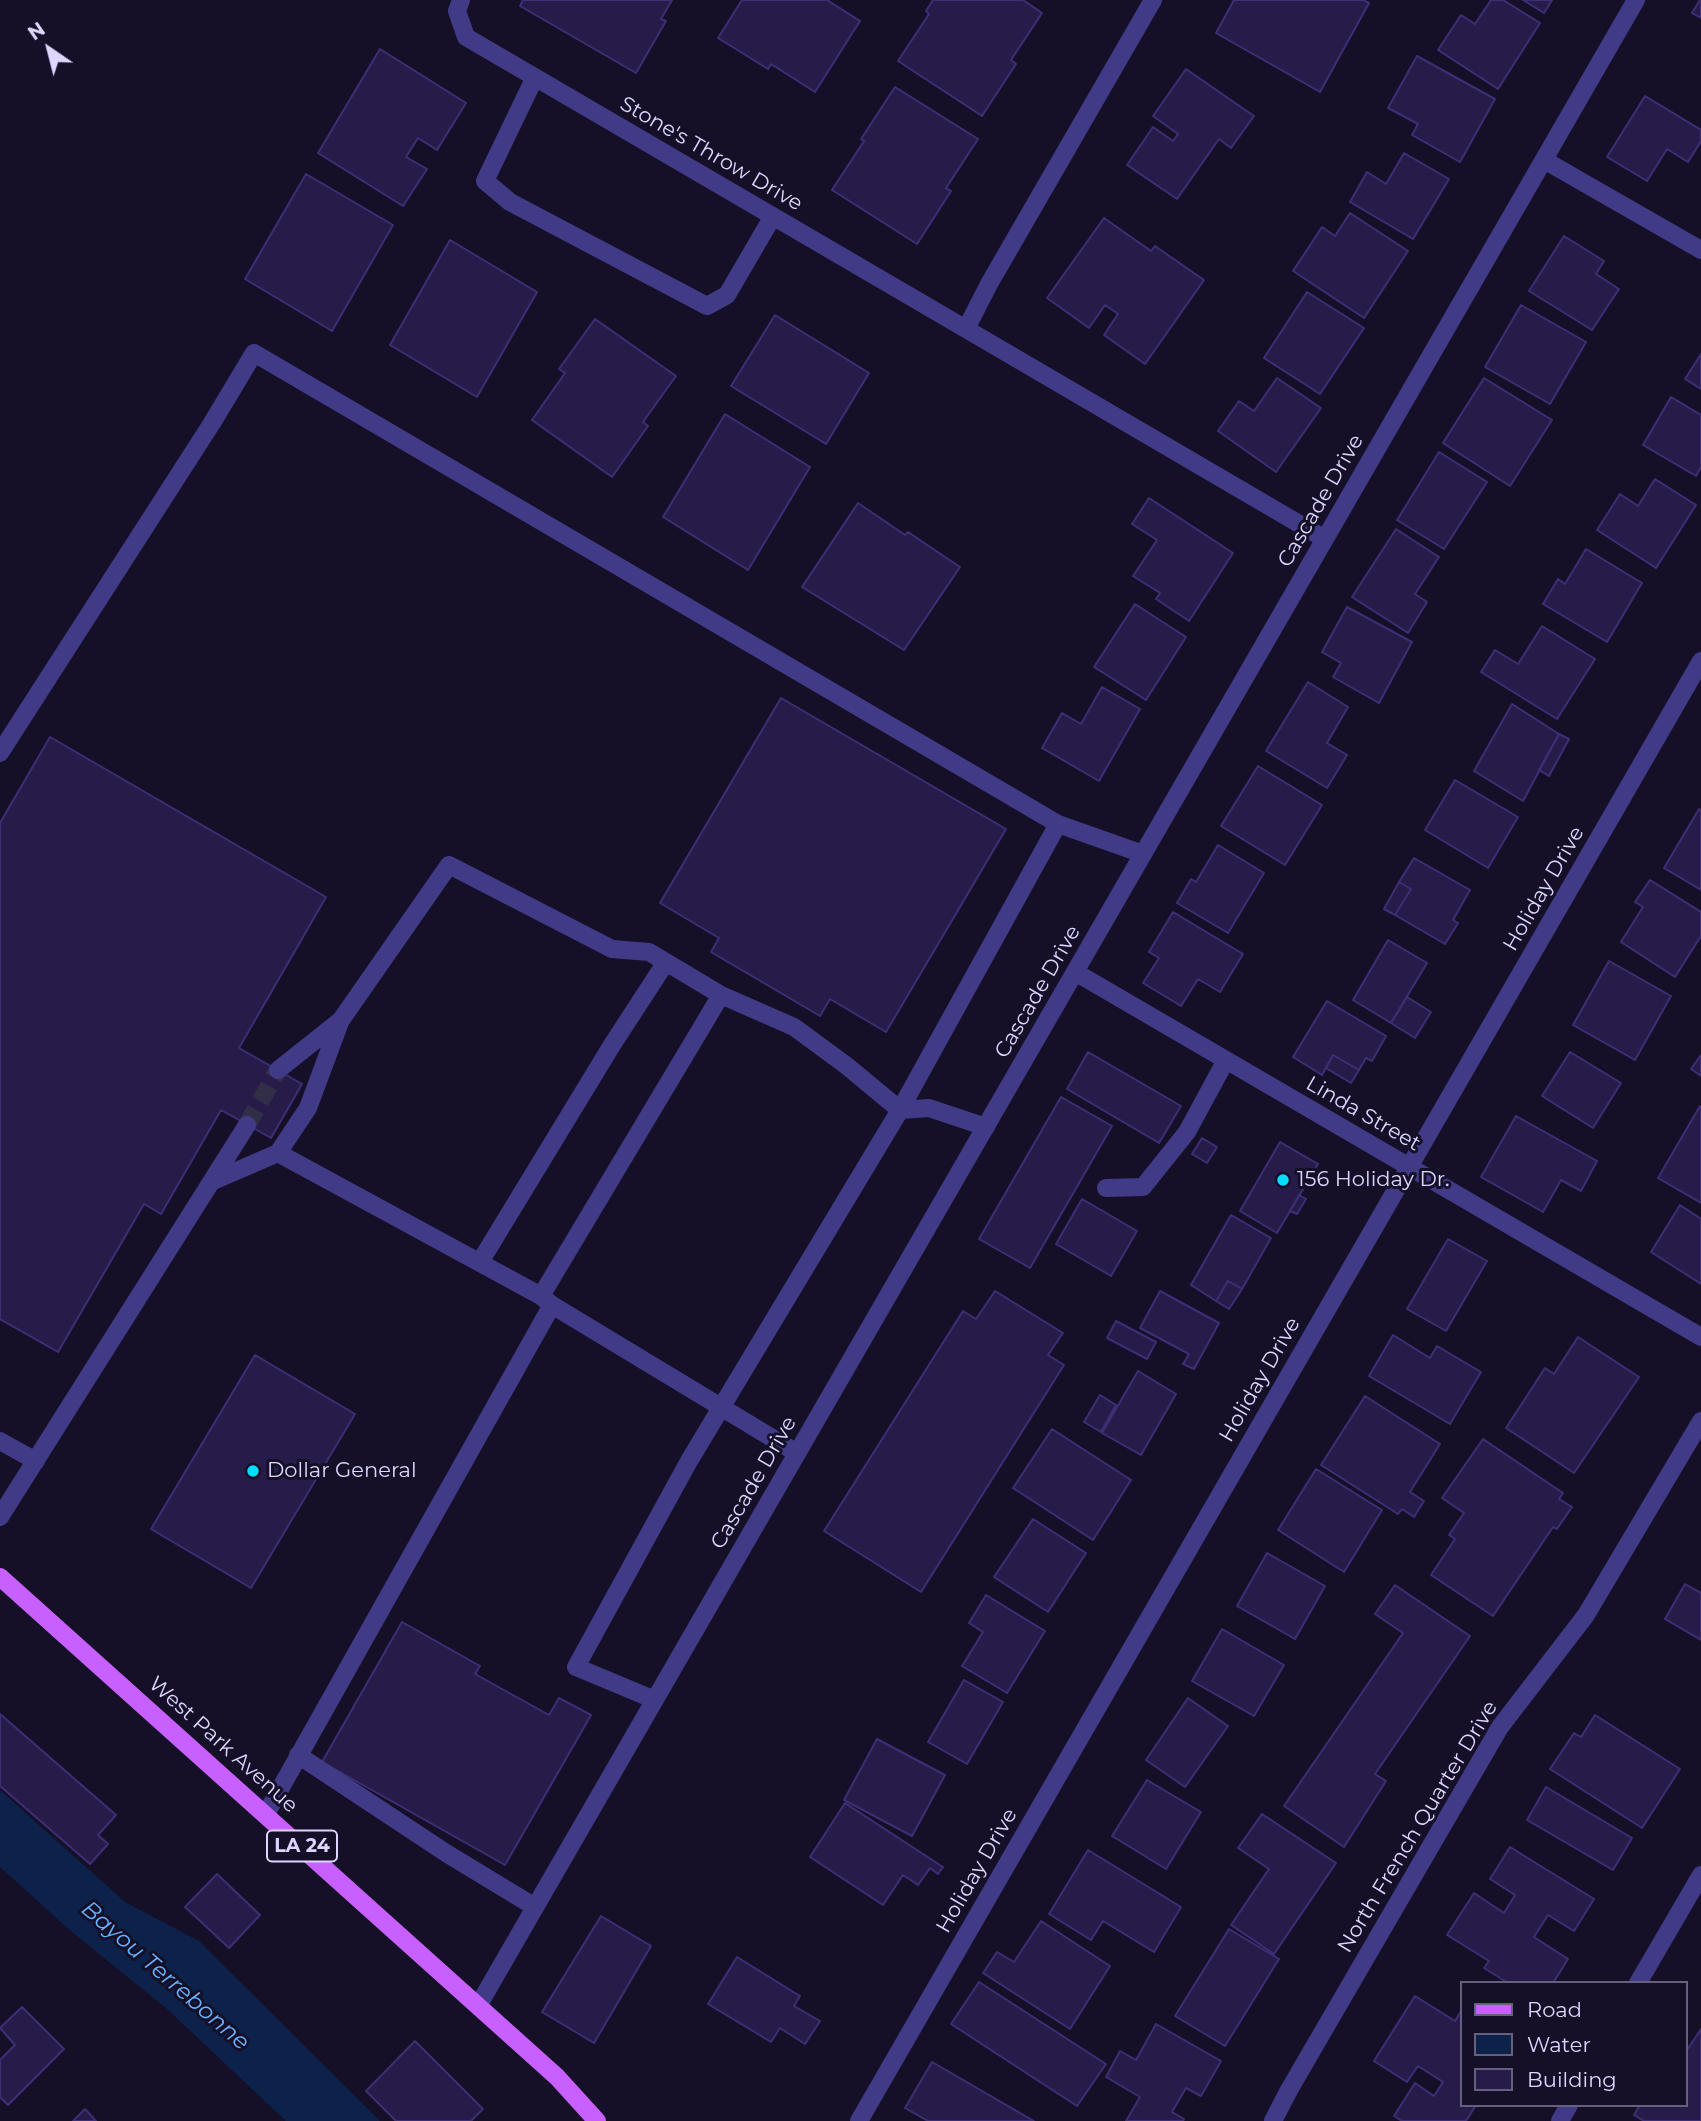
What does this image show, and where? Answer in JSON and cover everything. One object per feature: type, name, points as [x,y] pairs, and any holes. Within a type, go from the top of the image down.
[{"type":"main road","name":"West Park Avenue","points":[[0,1577],[556,2077],[597,2121]]},
{"type":"street","name":"Stone's Throw Drive","points":[[461,0],[457,11],[466,37],[1325,539]]},
{"type":"street","points":[[967,329],[989,285],[1153,0]]},
{"type":"street","name":"Cascade Drive","points":[[478,2006],[1636,0]]},
{"type":"street","points":[[535,77],[485,181],[510,202],[707,306],[727,295],[773,216]]},
{"type":"street","points":[[1544,160],[1701,250]]},
{"type":"street","points":[[0,753],[254,353],[1058,824],[1143,854]]},
{"type":"street","name":"Holiday Drive","points":[[859,2121],[1701,661]]},
{"type":"street","points":[[655,1700],[576,1667],[689,1461],[900,1110],[1058,824]]},
{"type":"street","points":[[213,1181],[278,1153],[308,1108],[341,1020],[449,865],[612,949],[649,952],[721,995],[794,1027],[900,1110],[929,1108],[986,1126]]},
{"type":"street","points":[[480,1262],[612,1045],[666,962]]},
{"type":"street","name":"Linda Street","points":[[1075,972],[1701,1337]]},
{"type":"street","points":[[266,1814],[546,1300],[721,995]]},
{"type":"street","points":[[278,1070],[341,1020]]},
{"type":"street","points":[[1106,1188],[1143,1186],[1187,1132],[1226,1060]]},
{"type":"street","points":[[0,1517],[247,1125]]},
{"type":"street","points":[[278,1153],[546,1300],[797,1453]]},
{"type":"street","name":"North French Quarter Drive","points":[[1273,2121],[1500,1727],[1586,1615],[1701,1422]]},
{"type":"street","points":[[0,1441],[36,1461]]},
{"type":"street","points":[[299,1755],[446,1853],[535,1907]]},
{"type":"street","points":[[1640,1981],[1701,1875]]},
{"type":"water","name":"Bayou Terrebonne","points":[[0,1790],[125,1902],[199,1941],[380,2121],[286,2121],[166,2008],[72,1932],[0,1867]]},
{"type":"building","points":[[523,0],[672,0],[661,19],[666,21],[636,73],[520,6]]},
{"type":"building","points":[[742,0],[827,0],[860,21],[815,92],[771,64],[768,69],[718,38]]},
{"type":"building","points":[[933,0],[1023,0],[1042,13],[1011,60],[1016,64],[982,116],[898,61],[929,14],[926,11]]},
{"type":"building","points":[[1234,0],[1363,0],[1369,3],[1320,92],[1216,33]]},
{"type":"building","points":[[1491,0],[1503,0],[1540,23],[1498,89],[1438,50],[1461,15],[1475,24]]},
{"type":"building","points":[[1523,0],[1552,0],[1544,13]]},
{"type":"building","points":[[1701,0],[1701,18],[1692,13]]},
{"type":"building","points":[[380,49],[466,103],[437,150],[418,138],[406,157],[427,169],[403,206],[318,153]]},
{"type":"building","points":[[1417,56],[1495,99],[1460,162],[1412,135],[1418,124],[1388,108]]},
{"type":"building","points":[[1186,69],[1254,116],[1231,148],[1219,139],[1177,199],[1127,165],[1153,127],[1173,141],[1178,134],[1153,116]]},
{"type":"building","points":[[895,87],[978,139],[946,188],[951,191],[917,244],[832,190]]},
{"type":"building","points":[[1645,96],[1701,130],[1701,141],[1688,162],[1667,149],[1647,181],[1607,157]]},
{"type":"building","points":[[1404,153],[1449,179],[1413,239],[1350,202],[1367,172],[1386,184]]},
{"type":"building","points":[[306,174],[393,225],[332,331],[245,279]]},
{"type":"building","points":[[1350,213],[1408,251],[1364,318],[1293,271],[1322,227],[1335,236]]},
{"type":"building","points":[[1104,218],[1151,251],[1155,246],[1204,280],[1145,364],[1104,335],[1118,314],[1105,305],[1089,328],[1047,298]]},
{"type":"building","points":[[1564,236],[1604,261],[1596,274],[1619,289],[1592,330],[1529,291]]},
{"type":"building","points":[[450,240],[537,292],[477,397],[390,345]]},
{"type":"building","points":[[1307,292],[1364,328],[1320,394],[1264,358]]},
{"type":"building","points":[[1521,305],[1586,342],[1550,404],[1485,367]]},
{"type":"building","points":[[775,315],[869,373],[826,444],[731,386]]},
{"type":"building","points":[[595,319],[676,376],[643,422],[648,426],[612,477],[532,420],[565,373],[559,369]]},
{"type":"building","points":[[1701,354],[1701,389],[1685,379]]},
{"type":"building","points":[[1277,378],[1321,408],[1276,472],[1218,431],[1239,401],[1254,411]]},
{"type":"building","points":[[1484,378],[1552,420],[1510,486],[1443,443]]},
{"type":"building","points":[[1671,397],[1701,415],[1701,467],[1696,476],[1643,445]]},
{"type":"building","points":[[725,414],[810,467],[748,570],[663,517]]},
{"type":"building","points":[[1439,452],[1487,482],[1444,549],[1397,520]]},
{"type":"building","points":[[1655,479],[1696,505],[1656,568],[1597,530],[1620,494],[1638,506]]},
{"type":"building","points":[[1149,498],[1233,553],[1189,621],[1156,599],[1160,593],[1133,576],[1157,540],[1132,524]]},
{"type":"building","points":[[858,503],[905,535],[908,532],[960,567],[904,650],[802,587]]},
{"type":"building","points":[[1396,529],[1439,557],[1415,594],[1427,602],[1408,633],[1352,597]]},
{"type":"building","points":[[1586,549],[1642,583],[1607,642],[1543,604],[1558,579],[1565,584]]},
{"type":"building","points":[[1135,604],[1186,637],[1146,700],[1094,667]]},
{"type":"building","points":[[1347,607],[1412,642],[1379,703],[1333,677],[1341,663],[1322,652]]},
{"type":"building","points":[[1542,626],[1595,659],[1557,719],[1481,672],[1495,650],[1518,664]]},
{"type":"building","points":[[1308,682],[1348,707],[1327,743],[1347,755],[1327,788],[1266,751]]},
{"type":"building","points":[[1102,687],[1140,709],[1099,781],[1042,748],[1062,713],[1081,724]]},
{"type":"building","points":[[781,698],[1006,829],[886,1032],[830,999],[820,1016],[711,952],[719,938],[660,903]]},
{"type":"building","points":[[1512,704],[1559,734],[1523,801],[1474,771]]},
{"type":"building","points":[[1559,734],[1569,739],[1549,776],[1539,770]]},
{"type":"building","points":[[50,737],[326,897],[239,1048],[302,1084],[271,1138],[221,1110],[161,1214],[144,1204],[58,1352],[0,1319],[0,823]]},
{"type":"building","points":[[1258,766],[1322,805],[1285,865],[1221,826]]},
{"type":"building","points":[[1455,780],[1518,817],[1488,868],[1425,830]]},
{"type":"building","points":[[1699,809],[1701,811],[1701,890],[1664,868]]},
{"type":"building","points":[[1218,845],[1264,873],[1228,933],[1177,903],[1191,879],[1196,882]]},
{"type":"building","points":[[1414,858],[1470,890],[1453,920],[1458,923],[1445,944],[1395,915],[1411,889],[1399,882]]},
{"type":"building","points":[[1650,880],[1701,912],[1701,936],[1675,977],[1621,942],[1643,907],[1635,902]]},
{"type":"building","points":[[1399,882],[1411,889],[1395,915],[1384,909]]},
{"type":"building","points":[[1173,912],[1243,954],[1220,992],[1198,979],[1181,1006],[1143,983],[1159,958],[1149,952]]},
{"type":"building","points":[[1388,940],[1427,963],[1391,1023],[1353,1000]]},
{"type":"building","points":[[1609,961],[1671,996],[1635,1060],[1573,1025]]},
{"type":"building","points":[[1407,997],[1431,1012],[1415,1038],[1391,1023]]},
{"type":"building","points":[[1327,1001],[1386,1036],[1372,1061],[1366,1058],[1359,1070],[1333,1055],[1322,1075],[1293,1057]]},
{"type":"building","points":[[1088,1052],[1181,1106],[1159,1143],[1067,1089]]},
{"type":"building","points":[[1570,1052],[1621,1083],[1593,1128],[1542,1096]]},
{"type":"building","points":[[1333,1055],[1359,1070],[1351,1083],[1326,1068]]},
{"type":"building","points":[[1701,1055],[1701,1076],[1691,1069]]},
{"type":"building","points":[[1061,1097],[1112,1126],[1030,1268],[979,1239]]},
{"type":"building","points":[[1701,1107],[1701,1203],[1658,1178]]},
{"type":"building","points":[[1516,1116],[1597,1161],[1581,1191],[1561,1180],[1543,1212],[1481,1177]]},
{"type":"building","points":[[1202,1138],[1217,1147],[1207,1163],[1192,1154]]},
{"type":"building","name":"156 Holiday Dr.","points":[[1280,1142],[1318,1164],[1277,1233],[1240,1211]]},
{"type":"building","points":[[1299,1195],[1306,1199],[1297,1214],[1290,1211]]},
{"type":"building","points":[[1082,1199],[1137,1231],[1111,1276],[1056,1244]]},
{"type":"building","points":[[1680,1205],[1701,1219],[1701,1284],[1651,1252]]},
{"type":"building","points":[[1231,1215],[1271,1238],[1242,1289],[1228,1281],[1216,1301],[1191,1285]]},
{"type":"building","points":[[1448,1239],[1487,1261],[1446,1331],[1407,1309]]},
{"type":"building","points":[[1228,1281],[1242,1289],[1229,1309],[1216,1301]]},
{"type":"building","points":[[995,1291],[1063,1333],[1048,1355],[1064,1365],[921,1592],[824,1531],[963,1311],[976,1319]]},
{"type":"building","points":[[1160,1291],[1219,1323],[1194,1369],[1183,1364],[1189,1354],[1140,1328]]},
{"type":"building","points":[[1116,1321],[1156,1342],[1147,1359],[1107,1338]]},
{"type":"building","points":[[1393,1335],[1430,1358],[1437,1346],[1481,1372],[1450,1424],[1369,1376]]},
{"type":"building","points":[[1578,1337],[1639,1377],[1574,1473],[1506,1428],[1545,1368],[1554,1374]]},
{"type":"building","name":"Dollar General","points":[[255,1355],[355,1414],[251,1588],[151,1529]]},
{"type":"building","points":[[1138,1371],[1176,1394],[1141,1455],[1102,1433]]},
{"type":"building","points":[[1100,1395],[1116,1405],[1101,1432],[1084,1422]]},
{"type":"building","points":[[1365,1396],[1440,1444],[1410,1492],[1424,1501],[1414,1517],[1402,1509],[1398,1514],[1321,1465]]},
{"type":"building","points":[[1052,1429],[1131,1480],[1093,1540],[1013,1488]]},
{"type":"building","points":[[1483,1439],[1563,1493],[1559,1499],[1572,1507],[1557,1529],[1553,1527],[1493,1616],[1431,1575],[1455,1539],[1449,1535],[1464,1513],[1442,1498]]},
{"type":"building","points":[[1316,1469],[1382,1510],[1344,1572],[1278,1530]]},
{"type":"building","points":[[1033,1519],[1086,1553],[1048,1612],[994,1577]]},
{"type":"building","points":[[1267,1553],[1325,1586],[1295,1639],[1237,1606]]},
{"type":"building","points":[[1685,1584],[1701,1593],[1701,1640],[1665,1619]]},
{"type":"building","points":[[1395,1585],[1470,1636],[1375,1774],[1386,1781],[1344,1847],[1284,1806],[1403,1633],[1375,1614]]},
{"type":"building","points":[[986,1595],[1045,1631],[1007,1693],[962,1666],[983,1632],[969,1623]]},
{"type":"building","points":[[402,1622],[480,1666],[475,1674],[549,1715],[559,1698],[591,1715],[505,1865],[322,1762]]},
{"type":"building","points":[[1222,1629],[1284,1665],[1254,1716],[1192,1681]]},
{"type":"building","points":[[964,1680],[1003,1702],[967,1764],[928,1742]]},
{"type":"building","points":[[1188,1698],[1228,1726],[1185,1787],[1146,1760]]},
{"type":"building","points":[[0,1714],[116,1815],[98,1835],[108,1844],[90,1864],[0,1786]]},
{"type":"building","points":[[1595,1715],[1680,1769],[1642,1828],[1550,1769],[1574,1733],[1581,1737]]},
{"type":"building","points":[[877,1739],[945,1775],[912,1836],[844,1800]]},
{"type":"building","points":[[1147,1780],[1201,1812],[1166,1869],[1112,1836]]},
{"type":"building","points":[[1546,1787],[1632,1838],[1613,1870],[1527,1820]]},
{"type":"building","points":[[845,1803],[943,1867],[938,1874],[930,1868],[918,1885],[903,1875],[883,1905],[810,1857]]},
{"type":"building","points":[[1262,1814],[1336,1863],[1274,1954],[1231,1925],[1269,1869],[1238,1848]]},
{"type":"building","points":[[1510,1847],[1594,1899],[1574,1931],[1548,1915],[1534,1937],[1568,1959],[1554,1981],[1505,1981],[1484,1968],[1489,1961],[1447,1935],[1474,1893],[1504,1913],[1515,1895],[1490,1879]]},
{"type":"building","points":[[1088,1850],[1181,1907],[1154,1952],[1103,1921],[1091,1940],[1049,1914]]},
{"type":"building","points":[[217,1874],[260,1915],[229,1948],[185,1907]]},
{"type":"building","points":[[601,1916],[651,1946],[594,2043],[542,2012]]},
{"type":"building","points":[[1041,1921],[1110,1966],[1070,2029],[983,1973],[997,1952],[1014,1962]]},
{"type":"building","points":[[1229,1929],[1279,1959],[1225,2046],[1175,2016]]},
{"type":"building","points":[[737,1957],[800,1996],[794,2006],[820,2021],[805,2044],[780,2028],[771,2042],[708,2004]]},
{"type":"building","points":[[979,1982],[1106,2064],[1077,2106],[951,2024]]},
{"type":"building","points":[[1415,1996],[1455,2021],[1460,2013],[1460,2107],[1475,2107],[1466,2121],[1402,2121],[1394,2116],[1415,2083],[1434,2096],[1443,2082],[1418,2066],[1407,2082],[1374,2061]]},
{"type":"building","points":[[22,2007],[64,2049],[8,2105],[0,2097],[0,2060],[15,2045],[0,2028]]},
{"type":"building","points":[[1156,2024],[1221,2061],[1201,2096],[1186,2088],[1172,2112],[1184,2119],[1183,2121],[1126,2121],[1140,2097],[1106,2077],[1120,2051],[1136,2060]]},
{"type":"building","points":[[1701,2029],[1701,2121],[1644,2121],[1634,2115],[1639,2107],[1687,2107],[1687,2050]]},
{"type":"building","points":[[415,2041],[483,2109],[471,2121],[396,2121],[366,2091]]},
{"type":"building","points":[[932,2062],[1034,2121],[928,2121],[905,2108]]},
{"type":"building","points":[[85,2109],[96,2121],[73,2121]]},
{"type":"tunnel","points":[[247,1125],[278,1070]]},
{"type":"place","name":"156 Holiday Dr.","points":[[1283,1180]]},
{"type":"place","name":"Dollar General","points":[[253,1471]]}]
